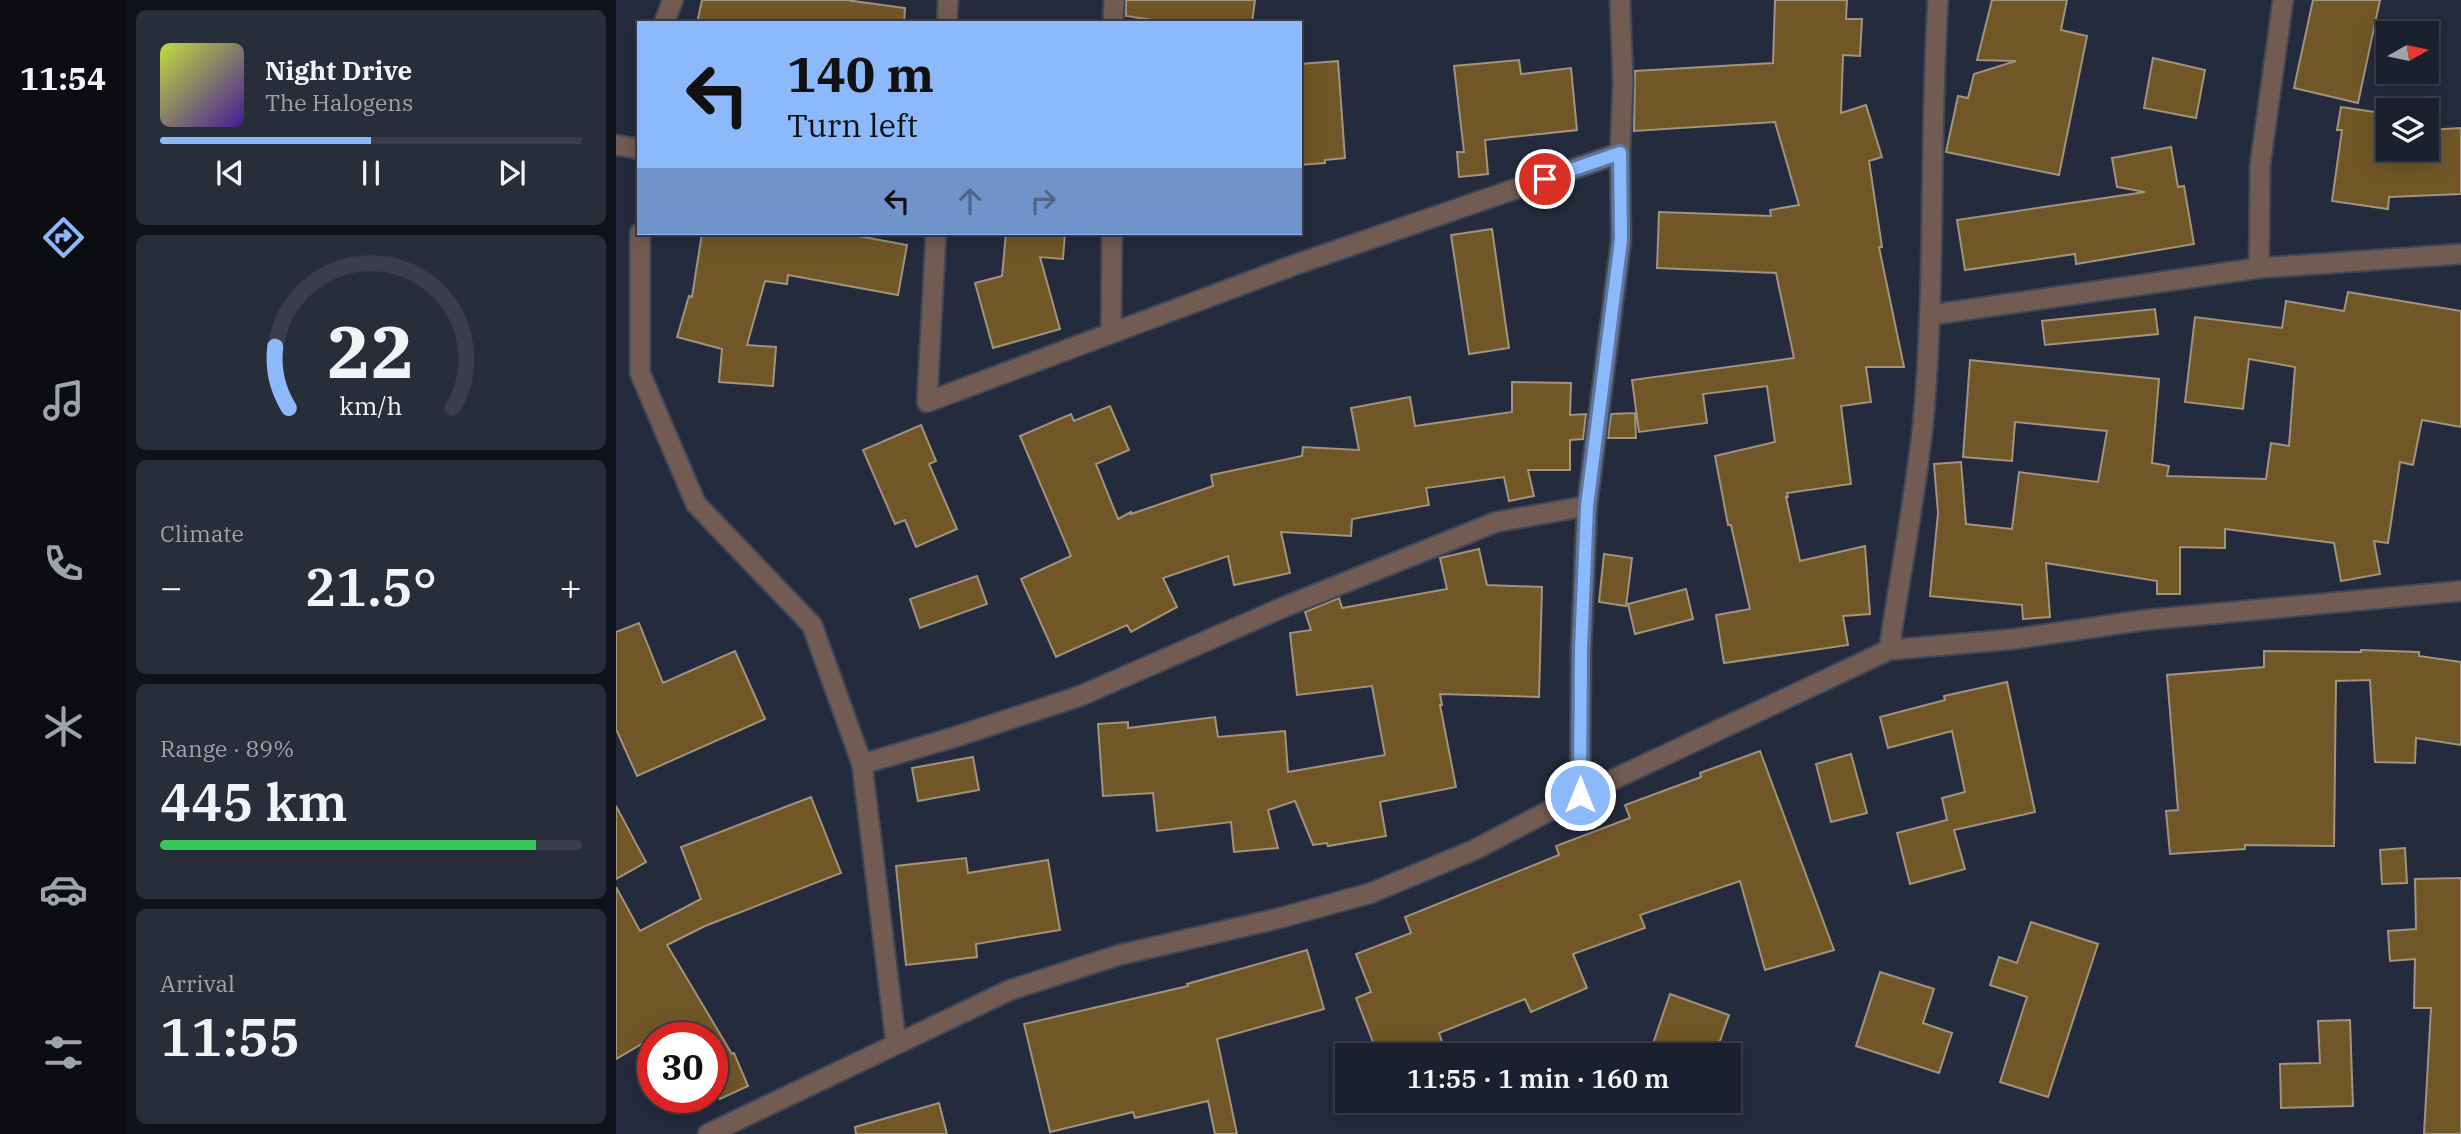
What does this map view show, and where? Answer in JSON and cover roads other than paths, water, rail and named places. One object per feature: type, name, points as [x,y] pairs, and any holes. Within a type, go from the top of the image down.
[{"type":"street","points":[[665,21],[673,0]]},
{"type":"street","points":[[947,21],[948,0]]},
{"type":"street","points":[[1114,0],[1114,21]]},
{"type":"street","points":[[1580,795],[1581,649],[1587,506],[1621,240],[1620,153],[1623,82],[1620,0]]},
{"type":"street","points":[[1889,650],[1923,425],[1930,315],[1934,70],[1938,0]]},
{"type":"street","points":[[2259,268],[2260,166],[2283,0]]},
{"type":"street","points":[[616,145],[637,149]]},
{"type":"street","points":[[936,235],[927,402],[1297,264],[1620,153]]},
{"type":"street","points":[[640,235],[640,373],[696,504],[812,625],[862,764],[896,1043]]},
{"type":"street","points":[[1111,333],[1112,235]]},
{"type":"street","points":[[1930,315],[2259,268],[2461,254]]},
{"type":"street","points":[[862,764],[1080,696],[1284,607],[1496,522],[1587,506]]},
{"type":"street","points":[[708,1134],[1010,990],[1119,955],[1276,919],[1371,893],[1474,850],[1580,795],[1889,650],[2014,639],[2144,620],[2461,591]]}]
